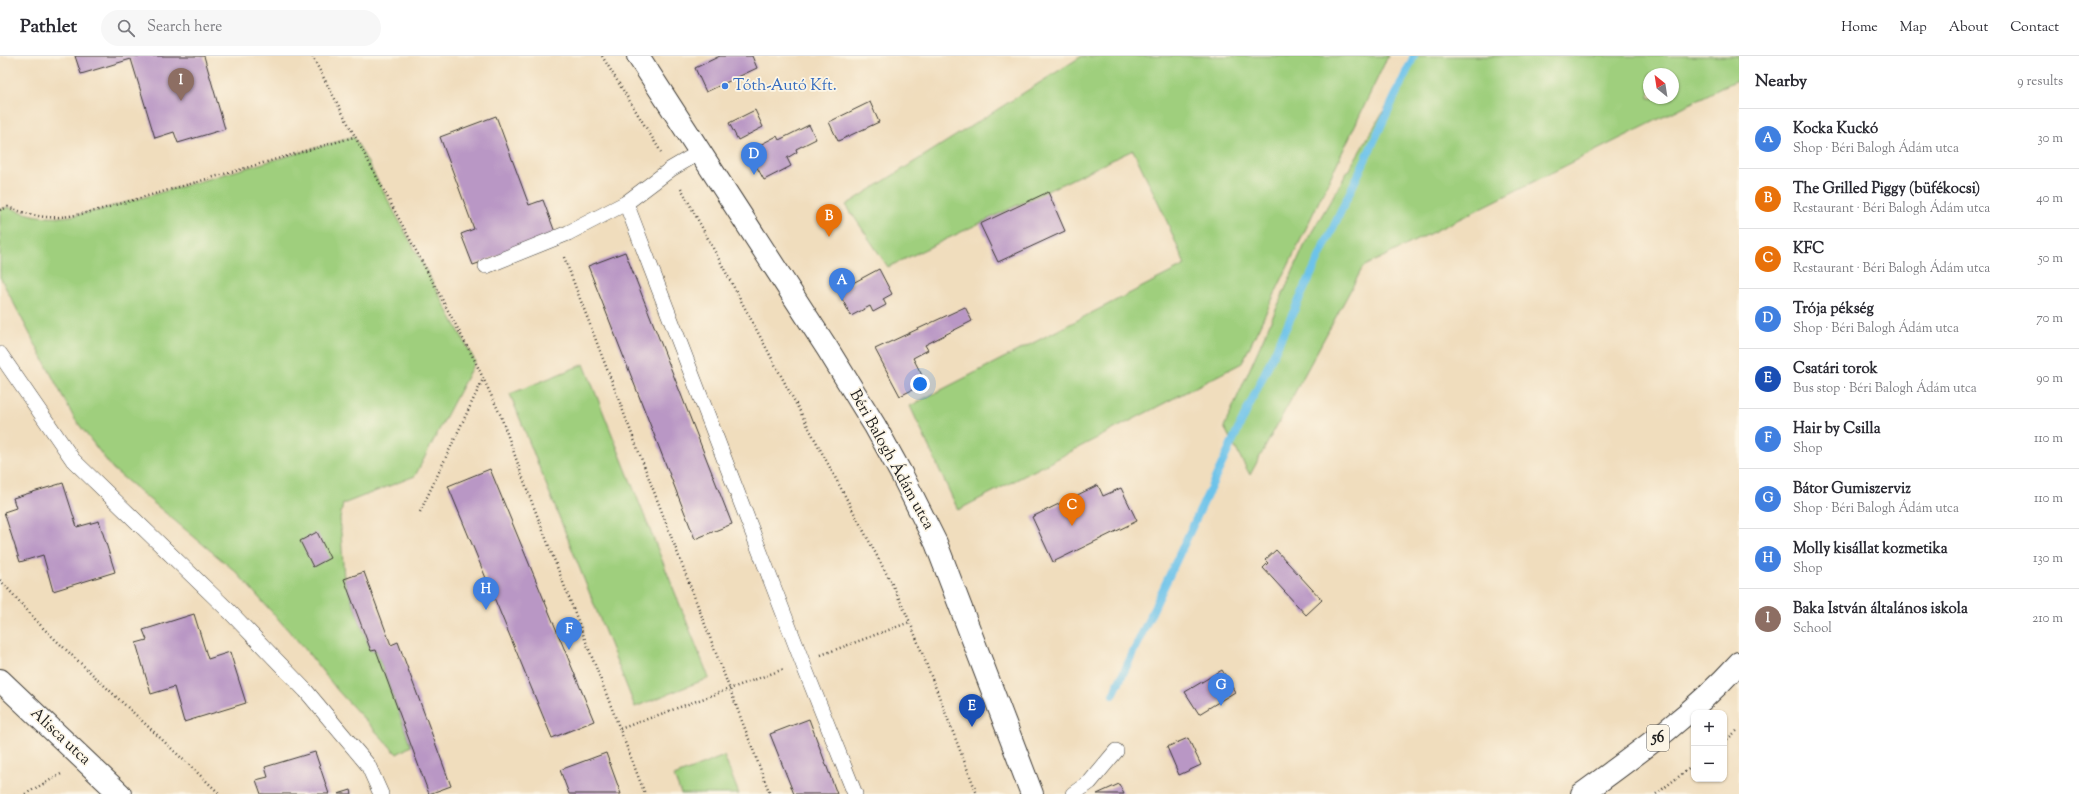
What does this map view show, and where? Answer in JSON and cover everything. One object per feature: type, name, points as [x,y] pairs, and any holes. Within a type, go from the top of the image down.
[{"type":"street","name":"Béri Balogh Ádám utca","points":[[638,56],[875,426],[927,521],[1032,794]]},
{"type":"street","name":"56","points":[[1582,794],[1648,746],[1682,718],[1739,663]]},
{"type":"street","name":"Alisca utca","points":[[0,680],[120,794]]},
{"type":"lane","points":[[486,266],[557,238],[626,203],[671,169],[700,152]]},
{"type":"lane","points":[[626,203],[802,662],[855,794]]},
{"type":"lane","points":[[0,354],[73,460],[230,612],[306,691],[368,765],[381,794]]},
{"type":"lane","points":[[1073,794],[1090,782],[1116,751]]},
{"type":"path","points":[[312,56],[484,378],[500,414],[528,492],[645,794]]},
{"type":"path","points":[[602,56],[671,169],[910,622],[977,794]]},
{"type":"path","points":[[0,210],[8,207],[31,216],[64,218],[96,211],[354,137]]},
{"type":"path","points":[[557,238],[770,794]]},
{"type":"path","points":[[420,512],[484,378]]},
{"type":"path","points":[[0,580],[43,628],[220,794]]},
{"type":"path","points":[[620,729],[910,622]]},
{"type":"path","points":[[1727,739],[1739,729]]},
{"type":"path","points":[[1656,794],[1691,767]]},
{"type":"path","points":[[25,794],[66,771]]},
{"type":"green space","points":[[1082,56],[1388,56],[1242,363],[958,510],[910,406],[1185,265],[1163,212],[1133,150],[888,267],[846,205]]},
{"type":"green space","points":[[1416,56],[1739,56],[1739,79],[1363,267],[1250,475],[1224,427],[1306,242]]},
{"type":"green space","points":[[354,137],[475,361],[415,476],[343,504],[340,518],[344,579],[371,651],[376,650],[411,746],[397,754],[338,691],[305,649],[236,572],[113,469],[74,418],[0,277],[0,210],[8,207],[42,217],[61,217],[83,214]]},
{"type":"green space","points":[[584,364],[709,678],[635,707],[510,394]]},
{"type":"green space","points":[[724,756],[739,794],[681,794],[674,776]]},
{"type":"building","points":[[75,56],[204,56],[225,129],[178,143],[174,132],[155,138],[131,59],[81,74]]},
{"type":"building","points":[[720,56],[752,56],[757,68],[706,92],[695,68]]},
{"type":"building","points":[[870,102],[879,122],[838,141],[829,122]]},
{"type":"building","points":[[755,110],[763,127],[738,140],[729,123]]},
{"type":"building","points":[[496,116],[529,205],[543,200],[556,235],[473,265],[461,234],[474,229],[440,137]]},
{"type":"building","points":[[809,125],[816,139],[796,149],[797,152],[787,158],[791,166],[764,180],[748,151],[777,136],[779,140]]},
{"type":"building","points":[[1048,192],[1065,231],[998,262],[980,224]]},
{"type":"building","points":[[625,252],[732,524],[695,539],[588,266]]},
{"type":"building","points":[[879,269],[892,294],[883,299],[886,305],[873,312],[870,306],[851,316],[838,291]]},
{"type":"building","points":[[965,307],[972,321],[925,345],[928,350],[913,358],[926,383],[900,396],[875,349]]},
{"type":"building","points":[[490,469],[594,721],[552,738],[448,486]]},
{"type":"building","points":[[63,483],[77,527],[99,521],[115,572],[53,591],[43,555],[20,562],[4,512],[16,508],[13,498]]},
{"type":"building","points":[[1098,485],[1103,496],[1121,488],[1137,521],[1053,562],[1032,517]]},
{"type":"building","points":[[317,532],[330,558],[313,567],[300,541]]},
{"type":"building","points":[[1276,550],[1322,600],[1306,615],[1263,568],[1268,563],[1265,560]]},
{"type":"building","points":[[364,572],[391,645],[398,642],[451,786],[429,794],[376,650],[371,651],[344,579]]},
{"type":"building","points":[[194,614],[208,659],[230,652],[246,703],[184,722],[174,687],[151,694],[136,643],[147,640],[143,630]]},
{"type":"building","points":[[1222,670],[1235,692],[1199,714],[1185,692]]},
{"type":"building","points":[[809,719],[837,794],[794,794],[770,734]]},
{"type":"building","points":[[1188,738],[1201,765],[1179,775],[1167,747]]},
{"type":"building","points":[[315,752],[329,794],[261,794],[256,780],[268,777],[265,767]]},
{"type":"building","points":[[606,753],[621,794],[569,794],[560,770]]},
{"type":"building","points":[[1119,784],[1124,794],[1097,794]]},
{"type":"building","points":[[351,790],[352,794],[338,794]]},
{"type":"waterway","points":[[1113,695],[1414,56]]},
{"type":"place","name":"Tóth-Autó Kft.","points":[[725,86]]},
{"type":"place","name":"Baka István általános iskola","points":[[181,101]]},
{"type":"place","name":"Trója pékség","points":[[754,175]]},
{"type":"place","name":"The Grilled Piggy (büfékocsi)","points":[[829,237]]},
{"type":"place","name":"Kocka Kuckó","points":[[842,301]]},
{"type":"place","name":"KFC","points":[[1072,526]]},
{"type":"place","name":"Molly kisállat kozmetika","points":[[486,610]]},
{"type":"place","name":"Hair by Csilla","points":[[569,650]]},
{"type":"place","name":"Bátor Gumiszerviz","points":[[1221,706]]},
{"type":"place","name":"Csatári torok","points":[[972,727]]}]
